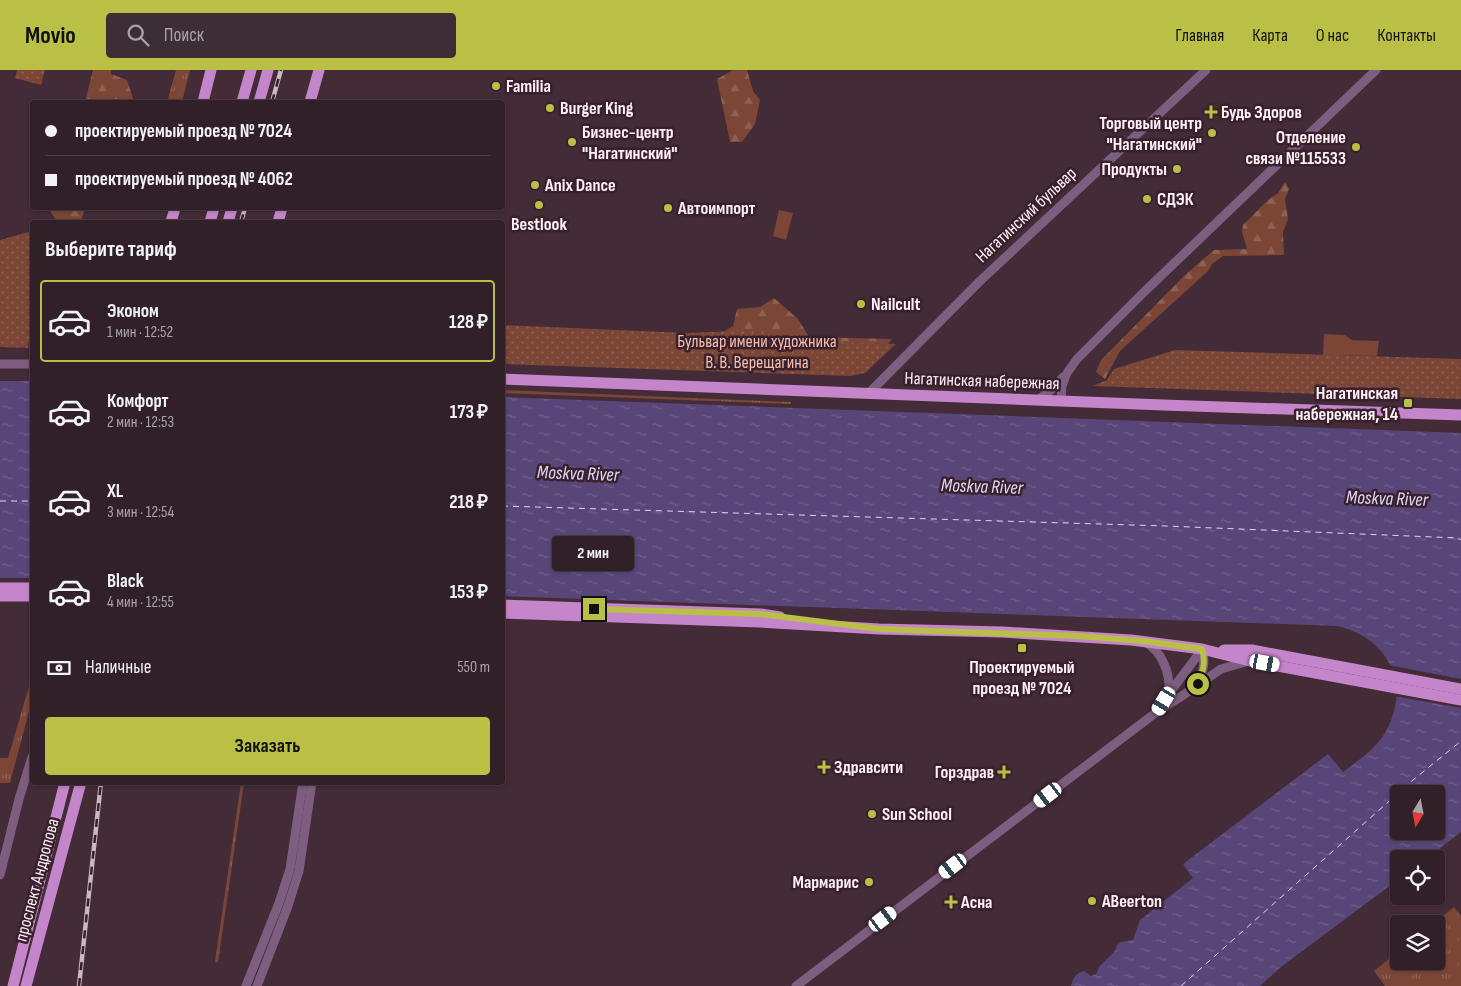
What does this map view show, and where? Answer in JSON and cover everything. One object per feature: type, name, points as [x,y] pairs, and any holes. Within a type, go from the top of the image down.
[{"type":"main road","points":[[204,100],[212,70]]},
{"type":"main road","points":[[243,100],[251,70]]},
{"type":"main road","points":[[260,100],[268,70]]},
{"type":"main road","points":[[310,100],[318,70]]},
{"type":"main road","name":"Нагатинская набережная","points":[[505,379],[886,395],[1461,415]]},
{"type":"main road","points":[[0,588],[30,588]]},
{"type":"main road","points":[[0,596],[30,596]]},
{"type":"main road","points":[[505,605],[760,614],[879,629]]},
{"type":"main road","points":[[505,613],[1016,633],[1143,641],[1202,649],[1250,661],[1296,664],[1461,690]]},
{"type":"main road","points":[[1202,649],[1252,650],[1296,664],[1461,700]]},
{"type":"main road","name":"проспект Андропова","points":[[11,986],[64,785]]},
{"type":"main road","name":"проспект Андропова","points":[[26,986],[80,785]]},
{"type":"street","name":"Нагатинский бульвар","points":[[868,394],[979,282],[1206,70]]},
{"type":"street","points":[[1038,400],[1056,386],[1077,359],[1149,287],[1376,70]]},
{"type":"street","points":[[0,364],[30,364]]},
{"type":"street","points":[[886,395],[886,380],[890,372]]},
{"type":"street","points":[[1060,401],[1062,386],[1067,373]]},
{"type":"street","points":[[1143,641],[1153,646],[1164,663],[1170,691]]},
{"type":"street","points":[[1198,684],[1204,669],[1205,659],[1202,649]]},
{"type":"street","points":[[1158,711],[1170,691],[1202,649]]},
{"type":"street","points":[[796,986],[1158,711],[1221,669],[1250,661]]},
{"type":"street","points":[[0,874],[30,764]]},
{"type":"street","points":[[246,986],[279,903],[290,869],[303,785]]},
{"type":"street","points":[[257,986],[288,906],[299,871],[312,785]]},
{"type":"green space","points":[[17,70],[45,70],[41,85],[15,78]]},
{"type":"green space","points":[[93,70],[111,70],[111,74],[127,80],[133,100],[86,100]]},
{"type":"green space","points":[[176,70],[190,70],[182,100],[168,100]]},
{"type":"green space","points":[[733,70],[747,70],[753,91],[760,100],[755,124],[742,142],[730,142],[717,79]]},
{"type":"green space","points":[[1285,182],[1289,189],[1285,199],[1288,219],[1283,232],[1284,255],[1223,256],[1212,264],[1208,271],[1120,351],[1105,379],[1096,372],[1101,360],[1185,275],[1214,250],[1247,249],[1242,232],[1243,225],[1268,200],[1278,193]]},
{"type":"green space","points":[[49,210],[84,210],[82,220],[56,220]]},
{"type":"green space","points":[[779,210],[793,213],[786,240],[773,236]]},
{"type":"green space","points":[[30,232],[30,330],[28,348],[0,347],[0,240]]},
{"type":"green space","points":[[774,298],[798,319],[809,337],[892,339],[876,358],[715,337],[733,326],[737,309],[760,307]]},
{"type":"green space","name":"Бульвар имени художника В. В. Верещагина","points":[[505,325],[687,333],[762,330],[780,340],[896,344],[865,373],[851,376],[505,364]]},
{"type":"green space","points":[[1324,334],[1345,335],[1352,340],[1379,341],[1377,356],[1323,355]]},
{"type":"green space","points":[[1175,350],[1461,359],[1461,399],[1093,386],[1107,380],[1114,369]]},
{"type":"green space","points":[[505,390],[791,402],[791,404],[505,393]]},
{"type":"green space","points":[[30,683],[30,708],[10,783],[0,783],[0,758],[8,758]]},
{"type":"green space","points":[[241,785],[244,785],[218,962],[215,962]]},
{"type":"green space","points":[[1454,907],[1461,916],[1461,986],[1385,986],[1374,971],[1390,958],[1390,970],[1445,970],[1444,915]]},
{"type":"water","points":[[0,381],[30,381],[30,578],[0,578]]},
{"type":"water","name":"Moskva River","points":[[505,397],[1461,433],[1461,832],[1438,850],[1390,850],[1390,886],[1282,966],[1260,986],[1071,986],[1075,976],[1081,972],[1084,971],[1091,976],[1096,974],[1099,967],[1115,951],[1117,945],[1121,942],[1133,940],[1140,920],[1193,878],[1183,864],[1328,754],[1343,772],[1375,746],[1383,736],[1392,718],[1396,701],[1396,684],[1392,668],[1383,654],[1371,642],[1356,632],[1337,626],[505,596]]},
{"type":"pier","points":[[1388,665],[1461,679],[1461,708],[1394,696],[1392,676]]},
{"type":"ferry route","points":[[0,501],[30,501]]},
{"type":"ferry route","points":[[505,506],[1166,526],[1458,538],[1461,540]]},
{"type":"ferry route","points":[[1181,986],[1413,780],[1461,741]]},
{"type":"railway","points":[[273,100],[281,70]]},
{"type":"railway","points":[[242,220],[244,210]]},
{"type":"railway","points":[[79,986],[101,785]]},
{"type":"place","name":"Familia","points":[[496,86]]},
{"type":"place","name":"Burger King","points":[[550,108]]},
{"type":"place","name":"Будь Здоров","points":[[1211,112]]},
{"type":"place","name":"Торговый центр \"Нагатинский\"","points":[[1212,133]]},
{"type":"place","name":"Бизнес-центр \"Нагатинский\"","points":[[572,142]]},
{"type":"place","name":"Отделение связи №115533","points":[[1356,147]]},
{"type":"place","name":"Продукты","points":[[1177,169]]},
{"type":"place","name":"Anix Dance","points":[[535,185]]},
{"type":"place","name":"СДЭК","points":[[1147,199]]},
{"type":"place","name":"Bestlook","points":[[539,205]]},
{"type":"place","name":"Автоимпорт","points":[[668,208]]},
{"type":"place","name":"Nailcult","points":[[861,304]]},
{"type":"place","name":"Нагатинская набережная, 14","points":[[1408,403]]},
{"type":"place","name":"Проектируемый проезд № 7024","points":[[1022,648]]},
{"type":"place","name":"Здравсити","points":[[824,767]]},
{"type":"place","name":"Горздрав","points":[[1004,772]]},
{"type":"place","name":"Sun School","points":[[872,814]]},
{"type":"place","name":"Мармарис","points":[[869,882]]},
{"type":"place","name":"ABeerton","points":[[1092,901]]},
{"type":"place","name":"Асна","points":[[951,902]]},
{"type":"route","points":[[594,609],[760,614],[879,629],[1002,632],[1143,641],[1202,649],[1205,659],[1204,669],[1198,684]]}]
